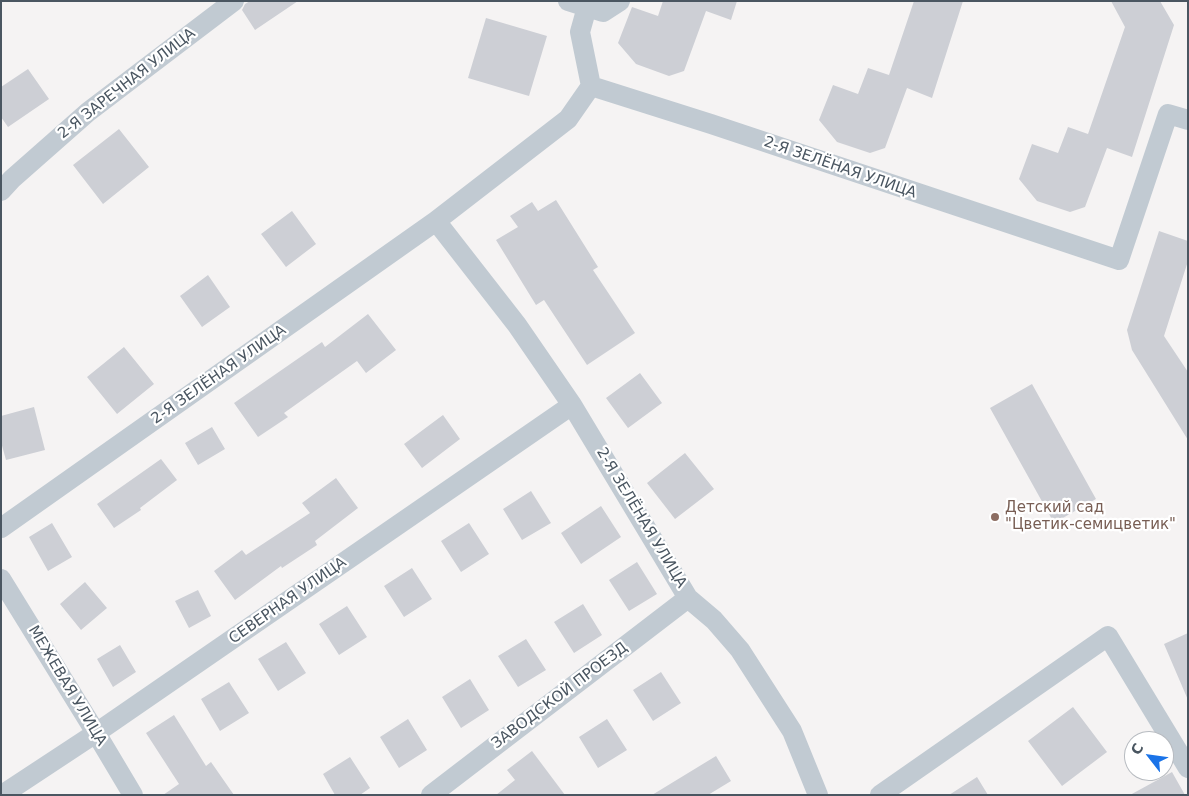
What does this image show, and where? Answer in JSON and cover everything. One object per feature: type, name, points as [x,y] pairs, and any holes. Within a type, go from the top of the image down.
[{"type":"street","name":"2-Я ЗАРЕЧНАЯ УЛИЦА","points":[[1,191],[88,112],[234,1]]},
{"type":"street","points":[[568,1],[603,12],[620,1]]},
{"type":"street","points":[[587,7],[580,32],[591,86]]},
{"type":"street","name":"2-Я ЗЕЛЁНАЯ УЛИЦА","points":[[1,528],[436,221],[568,119],[591,86],[1119,260],[1168,114],[1188,120]]},
{"type":"street","name":"2-Я ЗЕЛЁНАЯ УЛИЦА","points":[[436,221],[517,325],[572,404],[688,598],[714,620],[746,658],[792,731],[818,795]]},
{"type":"street","name":"СЕВЕРНАЯ УЛИЦА","points":[[2,795],[96,733],[572,404]]},
{"type":"street","name":"МЕЖЕВАЯ УЛИЦА","points":[[1,579],[133,795]]},
{"type":"street","name":"ЗАВОДСКОЙ ПРОЕЗД","points":[[431,795],[688,598]]},
{"type":"street","points":[[880,795],[1108,636],[1188,768]]},
{"type":"building","points":[[250,1],[298,1],[255,30],[242,10],[245,4]]},
{"type":"building","points":[[663,1],[737,1],[731,20],[706,11],[684,71],[669,76],[636,64],[618,43],[632,7],[658,16]]},
{"type":"building","points":[[914,1],[963,1],[932,98],[907,88],[885,148],[870,153],[837,142],[819,120],[833,85],[858,94],[868,68],[889,75]]},
{"type":"building","points":[[1111,1],[1160,1],[1174,25],[1132,157],[1107,148],[1085,207],[1070,212],[1037,201],[1019,179],[1032,144],[1058,153],[1068,127],[1088,134],[1125,27]]},
{"type":"building","points":[[486,18],[547,36],[529,96],[468,78]]},
{"type":"building","points":[[28,69],[49,99],[8,127],[1,117],[1,87]]},
{"type":"building","points":[[119,129],[149,167],[103,204],[73,165]]},
{"type":"building","points":[[556,200],[598,267],[593,270],[635,333],[587,365],[544,300],[536,305],[496,240],[518,227],[510,216],[532,202],[538,211]]},
{"type":"building","points":[[292,211],[316,244],[286,267],[261,234]]},
{"type":"building","points":[[1159,231],[1188,241],[1188,261],[1164,336],[1188,372],[1188,440],[1132,350],[1127,330]]},
{"type":"building","points":[[208,275],[230,307],[202,327],[180,296]]},
{"type":"building","points":[[368,314],[396,350],[366,373],[357,361],[284,413],[288,417],[258,437],[234,403],[322,342],[325,347]]},
{"type":"building","points":[[124,347],[154,384],[117,414],[87,377]]},
{"type":"building","points":[[640,373],[662,403],[628,428],[606,398]]},
{"type":"building","points":[[1032,384],[1096,499],[1054,523],[990,408]]},
{"type":"building","points":[[34,407],[45,450],[6,460],[1,442],[1,416]]},
{"type":"building","points":[[443,415],[460,439],[422,468],[404,444]]},
{"type":"building","points":[[212,427],[225,449],[198,465],[185,443]]},
{"type":"building","points":[[685,453],[714,489],[675,519],[647,483]]},
{"type":"building","points":[[161,459],[177,480],[140,508],[141,510],[114,528],[97,504]]},
{"type":"building","points":[[336,478],[358,508],[315,541],[317,545],[282,568],[281,566],[235,600],[214,571],[242,550],[246,555],[310,513],[302,503]]},
{"type":"building","points":[[531,491],[551,523],[522,540],[503,509]]},
{"type":"building","points":[[601,506],[621,537],[581,564],[561,533]]},
{"type":"building","points":[[52,523],[72,557],[48,571],[29,537]]},
{"type":"building","points":[[469,523],[489,554],[461,572],[441,541]]},
{"type":"building","points":[[637,562],[657,594],[629,611],[609,580]]},
{"type":"building","points":[[412,568],[432,599],[404,617],[384,586]]},
{"type":"building","points":[[85,582],[107,608],[81,630],[60,604]]},
{"type":"building","points":[[198,590],[211,616],[189,628],[175,601]]},
{"type":"building","points":[[583,604],[602,635],[574,653],[554,622]]},
{"type":"building","points":[[347,606],[367,637],[339,655],[319,624]]},
{"type":"building","points":[[1188,633],[1188,700],[1164,644]]},
{"type":"building","points":[[526,639],[546,670],[518,687],[498,656]]},
{"type":"building","points":[[286,642],[306,673],[278,691],[258,659]]},
{"type":"building","points":[[120,645],[136,672],[113,687],[97,659]]},
{"type":"building","points":[[661,672],[681,703],[653,721],[633,690]]},
{"type":"building","points":[[470,679],[489,710],[461,728],[442,697]]},
{"type":"building","points":[[229,682],[249,713],[220,731],[201,699]]},
{"type":"building","points":[[1073,707],[1107,752],[1062,786],[1028,741]]},
{"type":"building","points":[[174,715],[206,766],[211,762],[234,795],[163,795],[179,784],[146,733]]},
{"type":"building","points":[[408,719],[427,750],[399,768],[380,737]]},
{"type":"building","points":[[607,719],[627,750],[598,768],[579,737]]},
{"type":"building","points":[[532,751],[565,795],[496,795],[515,780],[507,770]]},
{"type":"building","points":[[716,756],[731,781],[708,795],[652,795]]},
{"type":"building","points":[[350,757],[370,788],[360,795],[335,795],[323,774]]},
{"type":"building","points":[[1174,776],[1185,795],[1130,795],[1156,781],[1174,781]]},
{"type":"building","points":[[977,777],[988,795],[949,795]]},
{"type":"place","name":"Детский сад \"Цветик-семицветик\"","points":[[995,517]]}]
